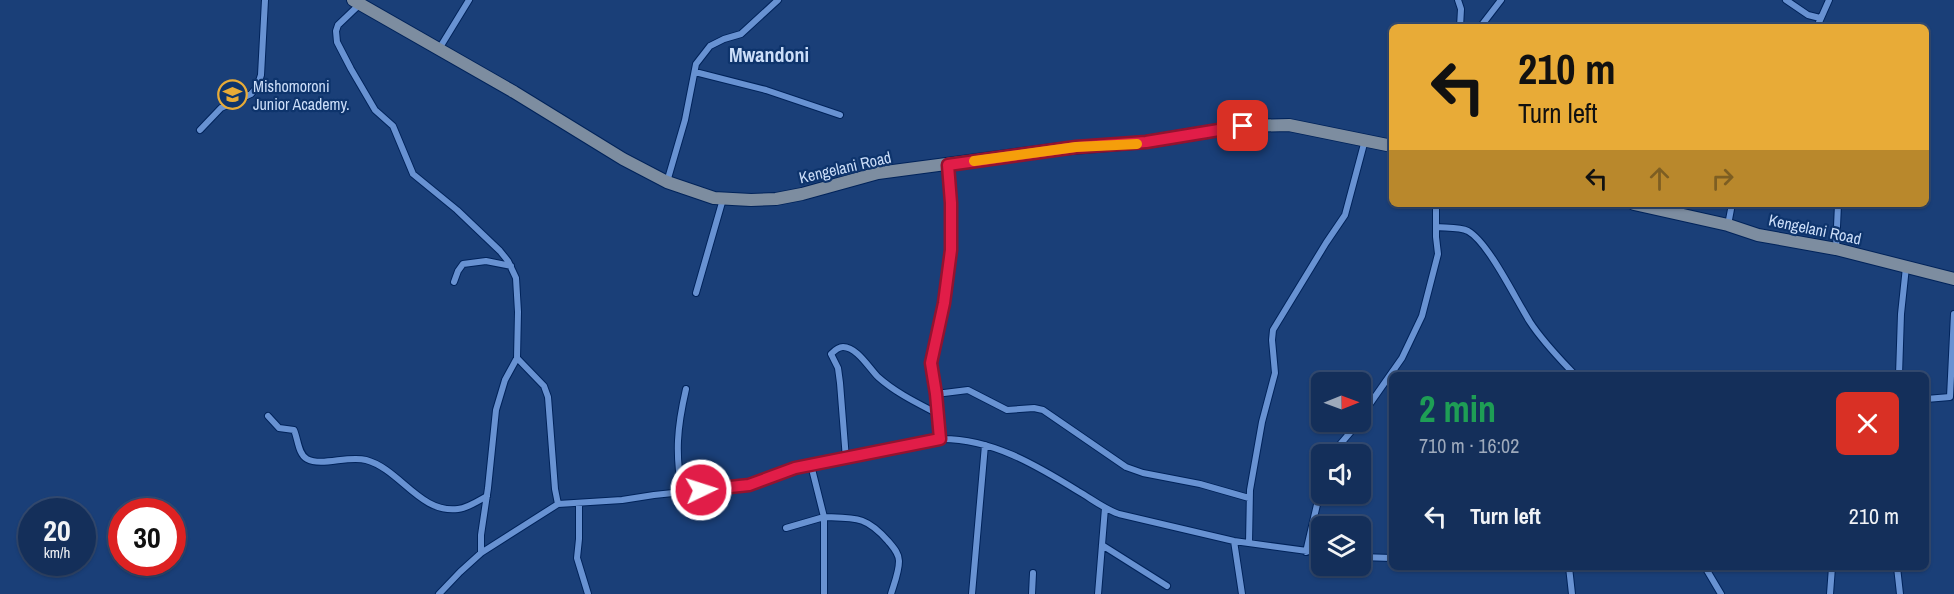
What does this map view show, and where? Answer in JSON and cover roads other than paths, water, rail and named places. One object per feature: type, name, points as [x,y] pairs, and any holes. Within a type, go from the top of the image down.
[{"type":"main road","name":"Kengelani Road","points":[[357,2],[537,106],[623,159],[667,182],[695,193],[723,199],[758,200],[786,197],[866,175],[1068,148],[1146,142],[1252,125],[1289,125],[1389,145]]},
{"type":"main road","name":"Kengelani Road","points":[[1647,207],[1758,234],[1836,249],[1954,279]]},
{"type":"street","points":[[200,130],[221,108],[251,94],[257,87],[261,75],[265,0]]},
{"type":"street","points":[[439,49],[469,0]]},
{"type":"street","points":[[667,182],[685,120],[696,64],[707,48],[716,42],[741,34],[778,0]]},
{"type":"street","points":[[1458,0],[1461,9],[1460,24]]},
{"type":"street","points":[[1483,24],[1501,0]]},
{"type":"street","points":[[1786,0],[1808,15],[1820,18]]},
{"type":"street","points":[[1818,24],[1829,0]]},
{"type":"street","points":[[357,2],[336,29],[337,42],[351,69],[375,110],[393,126],[415,176],[501,251],[516,278],[517,358],[505,380],[495,410],[481,535],[482,554]]},
{"type":"street","points":[[695,72],[766,90],[840,115]]},
{"type":"street","points":[[1249,543],[1249,498],[1262,422],[1275,372],[1273,330],[1326,243],[1346,215],[1365,140]]},
{"type":"street","points":[[940,439],[932,356],[944,303],[951,250],[948,165]]},
{"type":"street","points":[[696,292],[723,199]]},
{"type":"street","points":[[1393,372],[1402,358],[1422,315],[1438,254],[1436,207]]},
{"type":"street","points":[[1728,225],[1731,207]]},
{"type":"street","points":[[1836,249],[1838,207]]},
{"type":"street","points":[[1437,227],[1466,230],[1477,237],[1505,277],[1531,324],[1572,372]]},
{"type":"street","points":[[454,282],[463,264],[486,261],[511,266]]},
{"type":"street","points":[[1899,372],[1901,314],[1906,267]]},
{"type":"street","points":[[1929,399],[1952,398],[1954,314]]},
{"type":"street","points":[[846,459],[838,368],[831,354],[839,348],[844,347],[854,352],[879,377],[902,395],[938,414]]},
{"type":"street","points":[[517,358],[544,386],[548,397],[558,504]]},
{"type":"street","points":[[1371,404],[1389,377]]},
{"type":"street","points":[[682,492],[677,457],[678,427],[686,389]]},
{"type":"street","points":[[936,394],[968,390],[1007,410],[1034,408],[1043,410],[1126,467],[1249,498]]},
{"type":"street","points":[[268,416],[279,428],[294,430],[303,455],[310,460],[357,458],[373,462],[393,474],[420,497],[442,508],[461,509],[487,496]]},
{"type":"street","points":[[1340,444],[1350,432]]},
{"type":"street","points":[[439,594],[460,572],[482,554],[558,504],[622,500],[749,485],[775,474],[811,465],[940,439],[965,439],[1038,466],[1104,508],[1119,514],[1234,541],[1311,552]]},
{"type":"street","points":[[972,594],[985,445]]},
{"type":"street","points":[[811,465],[824,517],[824,594]]},
{"type":"street","points":[[579,504],[577,558],[588,594]]},
{"type":"street","points":[[1306,552],[1316,504]]},
{"type":"street","points":[[1098,594],[1104,508]]},
{"type":"street","points":[[786,528],[824,517],[850,518],[868,522],[893,546],[900,559],[891,594]]},
{"type":"street","points":[[1234,541],[1242,594]]},
{"type":"street","points":[[1102,545],[1167,586]]},
{"type":"street","points":[[1371,557],[1389,558]]},
{"type":"street","points":[[1569,570],[1572,594]]},
{"type":"street","points":[[1707,570],[1721,594]]},
{"type":"street","points":[[1830,594],[1832,570]]},
{"type":"street","points":[[1897,570],[1900,594]]},
{"type":"street","points":[[1032,594],[1033,573]]},
{"type":"place","name":"Mishomoroni Junior Academy.","points":[[232,95]]},
{"type":"district","name":"Mwandoni","points":[[769,54]]}]
